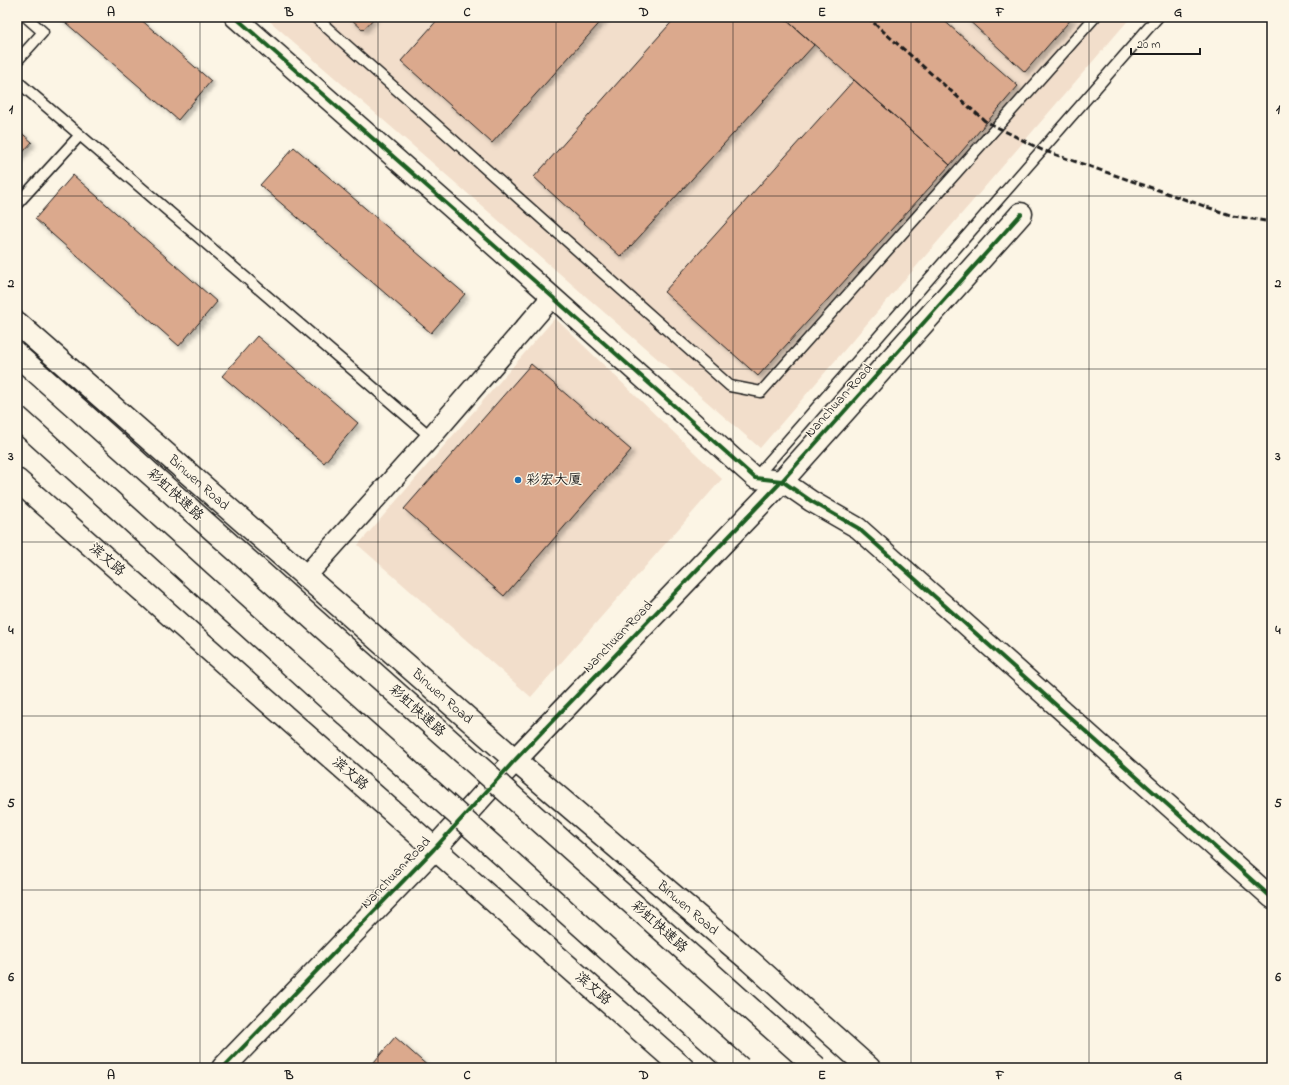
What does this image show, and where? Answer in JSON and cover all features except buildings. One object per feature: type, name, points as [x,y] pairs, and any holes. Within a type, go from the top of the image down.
[{"type":"main road","name":"Nanchuan Road","points":[[223,1068],[434,849],[515,760],[782,481],[1021,214]]},
{"type":"main road","name":"Binwen Road","points":[[17,323],[305,577],[515,760],[750,961],[870,1068]]},
{"type":"main road","name":"彩虹快速路","points":[[17,355],[816,1068]]},
{"type":"main road","points":[[17,417],[740,1068]]},
{"type":"main road","name":"滨文路","points":[[17,480],[683,1068]]},
{"type":"street","points":[[234,17],[755,478],[782,481],[811,501],[858,528],[1272,898]]},
{"type":"street","points":[[305,577],[431,437],[552,297]]},
{"type":"lane","points":[[17,61],[43,32],[26,17]]},
{"type":"lane","points":[[315,17],[730,386],[761,392],[1095,17]]},
{"type":"lane","points":[[755,478],[1158,17]]},
{"type":"lane","points":[[17,81],[431,437]]},
{"type":"lane","points":[[17,204],[80,135]]},
{"type":"shaded area","points":[[265,17],[1131,17],[760,448]]},
{"type":"shaded area","name":"彩宏大厦","points":[[555,318],[722,479],[531,697],[358,545]]},
{"type":"railway","points":[[867,17],[985,121],[1042,150],[1233,216],[1272,222]]},
{"type":"cycle path","points":[[235,17],[755,478],[782,481],[811,501],[858,528],[1272,898]]},
{"type":"cycle path","points":[[223,1068],[434,849],[515,760],[782,481],[1021,214]]},
{"type":"place","name":"彩宏大厦","points":[[518,480]]}]
